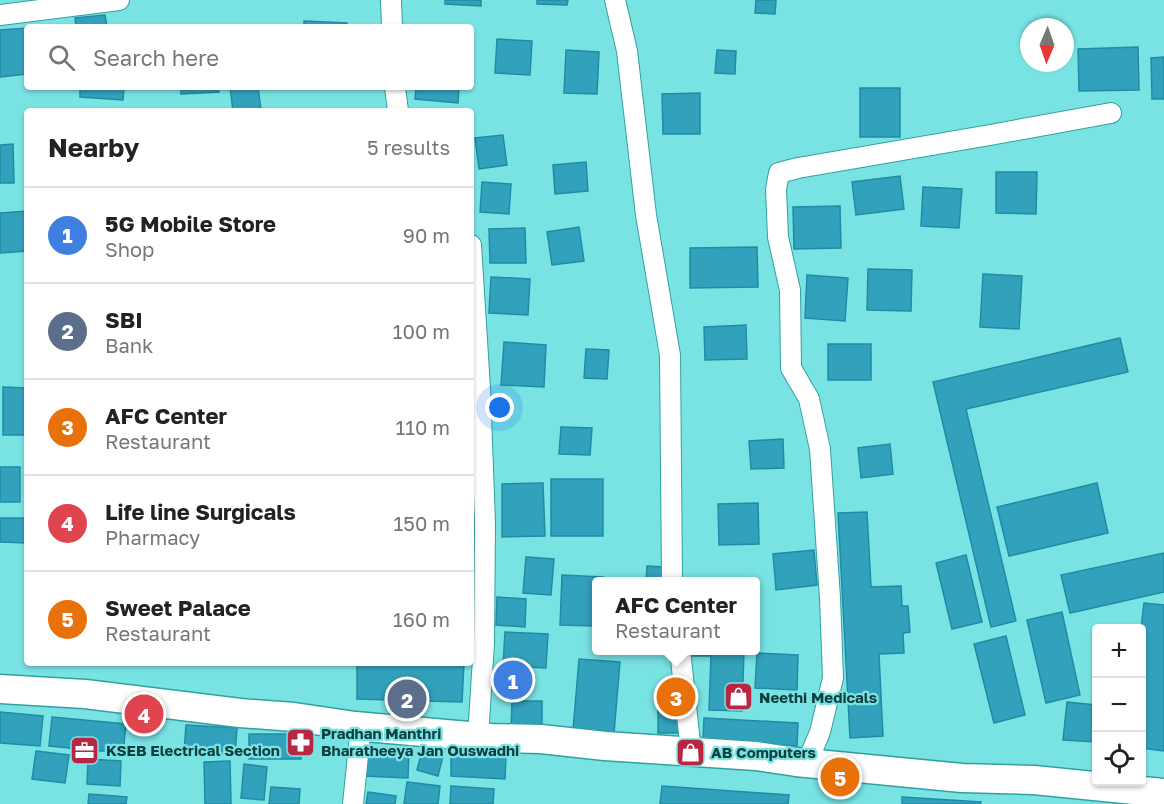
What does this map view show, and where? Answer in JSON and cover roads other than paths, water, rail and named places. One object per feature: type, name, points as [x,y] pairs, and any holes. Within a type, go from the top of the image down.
[{"type":"main road","points":[[0,689],[85,694],[240,713],[478,737],[541,739],[605,746],[756,756],[962,778],[1034,780],[1164,793]]},
{"type":"street","points":[[0,15],[119,0]]},
{"type":"street","points":[[391,0],[392,24]]},
{"type":"street","points":[[615,0],[627,51],[646,215],[670,356],[672,577]]},
{"type":"street","points":[[395,90],[398,108]]},
{"type":"street","points":[[807,763],[820,732],[833,678],[830,598],[820,449],[810,399],[790,368],[790,290],[778,237],[776,189],[779,173],[1110,113]]},
{"type":"street","points":[[474,292],[480,388],[484,524],[484,643],[478,737]]},
{"type":"street","points":[[680,655],[691,752]]},
{"type":"street","points":[[353,804],[361,726]]},
{"type":"place","name":"5G Mobile Store","points":[[513,680]]},
{"type":"place","name":"AFC Center","points":[[676,697]]},
{"type":"place","name":"Neethi Medicals","points":[[738,697]]},
{"type":"place","name":"SBI","points":[[407,699]]},
{"type":"place","name":"Life line Surgicals","points":[[144,714]]},
{"type":"place","name":"Pradhan Manthri Bharatheeya Jan Ouswadhi","points":[[300,742]]},
{"type":"place","name":"KSEB Electrical Section","points":[[85,750]]},
{"type":"place","name":"AB Computers","points":[[690,752]]},
{"type":"place","name":"Sweet Palace","points":[[840,777]]}]
